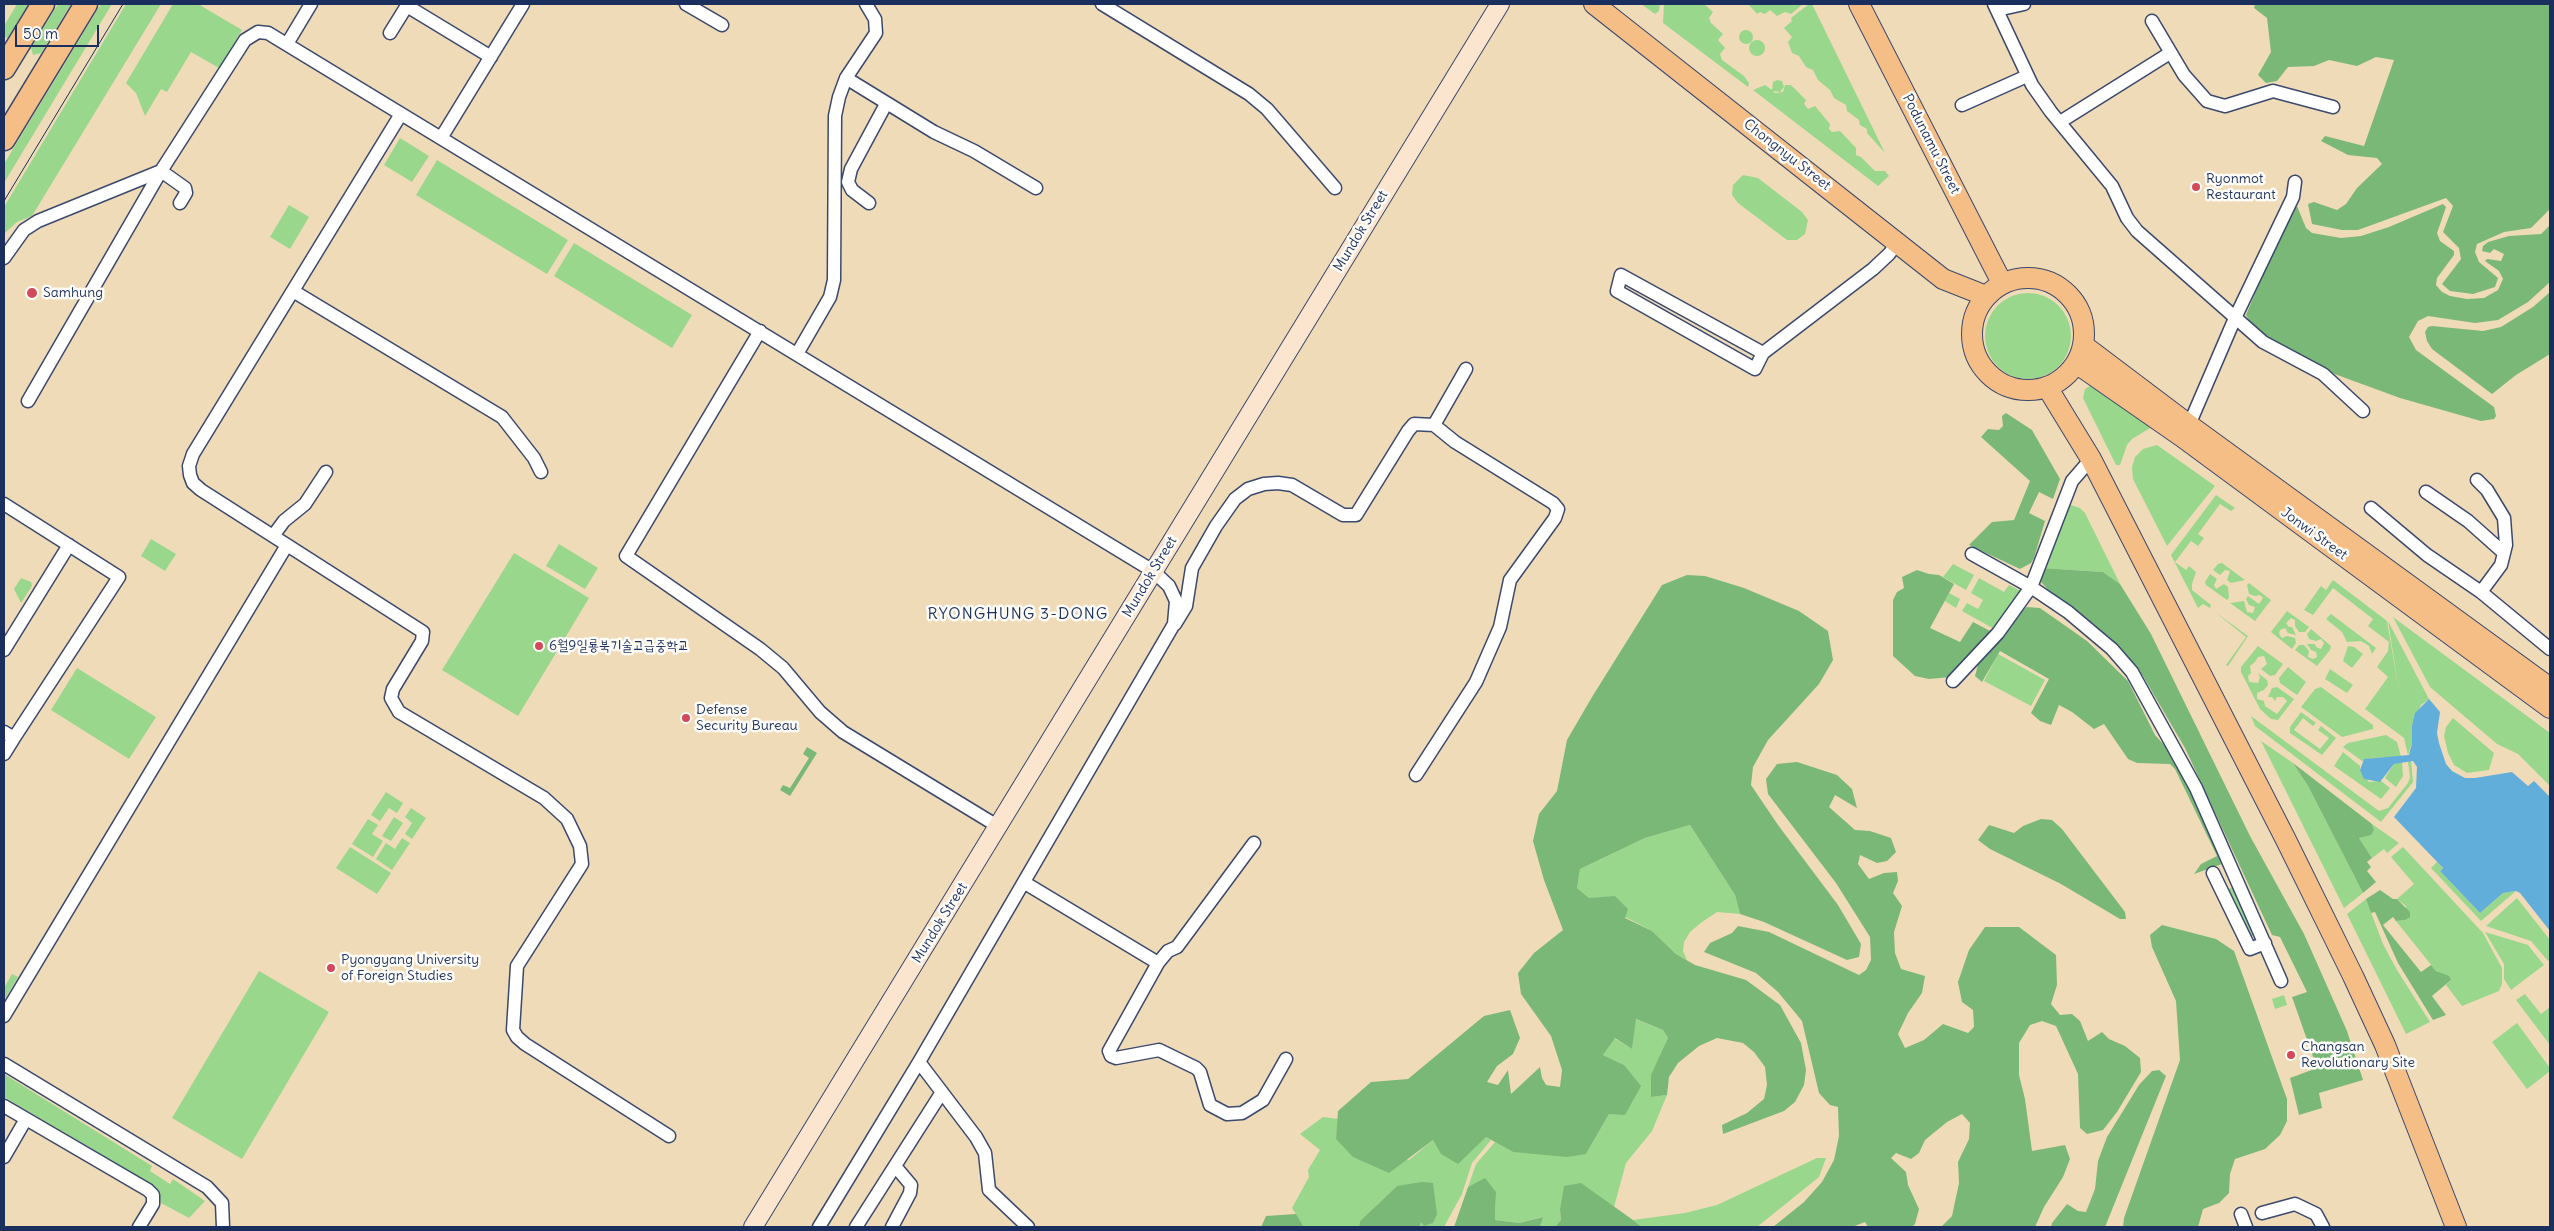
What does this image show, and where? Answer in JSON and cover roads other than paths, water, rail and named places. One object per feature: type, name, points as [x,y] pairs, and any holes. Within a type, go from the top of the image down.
[{"type":"highway","points":[[4,68],[42,4]]},
{"type":"highway","points":[[4,139],[86,4]]},
{"type":"main road","name":"Mundok Street","points":[[753,1227],[1500,4]]},
{"type":"main road","name":"Chongnyu Street","points":[[1594,4],[1943,279],[1986,296]]},
{"type":"main road","name":"Podunamu Street","points":[[1859,4],[2002,283]]},
{"type":"main road","points":[[2026,277],[2043,279],[2059,286],[2071,297],[2080,312],[2084,328],[2080,354],[2064,378],[2047,387],[2029,391],[2010,388],[1993,379],[1980,366],[1973,349],[1971,330],[1976,312],[1986,296],[2002,283],[2010,279],[2026,277]]},
{"type":"main road","name":"Jonwi Street","points":[[2080,354],[2189,426],[2550,688]]},
{"type":"main road","name":"Jonwi Street","points":[[2080,354],[2181,436],[2550,708]]},
{"type":"main road","points":[[2047,387],[2091,459],[2286,840],[2357,985],[2385,1045],[2456,1227]]},
{"type":"street","points":[[287,44],[311,4]]},
{"type":"street","points":[[442,138],[523,4]]},
{"type":"street","points":[[686,4],[722,25]]},
{"type":"street","points":[[797,354],[830,297],[834,280],[835,116],[846,78],[876,33],[875,19],[866,4]]},
{"type":"street","points":[[1102,4],[1249,94],[1272,115],[1335,188]]},
{"type":"street","points":[[2024,4],[1995,7],[2028,76],[2060,122],[2112,186],[2127,218],[2137,230],[2263,342],[2323,374],[2362,411]]},
{"type":"street","points":[[390,32],[407,5],[491,57]]},
{"type":"street","points":[[2152,21],[2170,53],[2207,101],[2225,106],[2273,91],[2333,107]]},
{"type":"street","points":[[28,401],[161,171],[245,40],[258,32],[268,33],[1153,572],[1169,586],[1176,601],[1174,624]]},
{"type":"street","points":[[2060,122],[2170,53]]},
{"type":"street","points":[[1962,104],[2028,76]]},
{"type":"street","points":[[846,78],[934,132],[974,151],[1036,188]]},
{"type":"street","points":[[869,203],[852,190],[848,182],[851,169],[886,104]]},
{"type":"street","points":[[401,114],[193,454],[189,466],[190,475],[194,483],[201,490],[423,632],[422,641],[393,688],[391,698],[399,712],[544,798],[567,820],[580,846],[582,864],[517,966],[513,1030],[525,1044],[669,1136]]},
{"type":"street","points":[[161,171],[185,188],[186,193],[180,203]]},
{"type":"street","points":[[4,258],[24,230],[38,221],[161,171]]},
{"type":"street","points":[[2189,426],[2235,318],[2293,197],[2295,182]]},
{"type":"street","points":[[1763,353],[1621,275],[1616,292],[1755,369],[1763,353],[1872,269],[1898,242]]},
{"type":"street","points":[[293,291],[502,417],[534,458],[541,472]]},
{"type":"street","points":[[760,331],[626,556],[760,649],[783,668],[820,712],[843,732],[999,827]]},
{"type":"street","points":[[1434,426],[1466,369]]},
{"type":"street","points":[[820,1227],[1025,883],[1186,606],[1192,568],[1216,526],[1235,499],[1248,489],[1264,484],[1278,483],[1292,486],[1343,515],[1356,515],[1414,424],[1434,426],[1454,442],[1553,503],[1558,509],[1556,518],[1510,580],[1500,627],[1476,682],[1416,775]]},
{"type":"street","points":[[1953,681],[1998,633],[2031,587],[2072,481],[2091,459]]},
{"type":"street","points":[[273,536],[284,521],[305,504],[326,472]]},
{"type":"street","points":[[2477,480],[2487,490],[2504,518],[2506,545],[2502,565],[2481,592]]},
{"type":"street","points":[[2426,492],[2468,521],[2504,553]]},
{"type":"street","points":[[4,504],[119,577],[9,735],[4,754]]},
{"type":"street","points":[[2371,508],[2427,555],[2481,592],[2550,649]]},
{"type":"street","points":[[4,650],[69,545]]},
{"type":"street","points":[[4,1016],[287,545]]},
{"type":"street","points":[[1972,554],[2031,587],[2068,612],[2112,648],[2132,672],[2196,788],[2281,981]]},
{"type":"street","points":[[1254,843],[1177,947],[1168,951],[1158,963],[1109,1051],[1111,1056],[1116,1058],[1159,1050],[1165,1051],[1200,1072],[1210,1105],[1227,1114],[1242,1113],[1263,1100],[1286,1059]]},
{"type":"street","points":[[2213,872],[2250,949],[2265,943]]},
{"type":"street","points":[[1025,883],[1158,963]]},
{"type":"street","points":[[919,1062],[976,1136],[985,1154],[988,1190],[1028,1227]]},
{"type":"street","points":[[4,1064],[207,1186],[222,1203],[223,1227]]},
{"type":"street","points":[[856,1227],[942,1092]]},
{"type":"street","points":[[4,1106],[148,1190],[153,1195],[153,1204],[139,1227]]},
{"type":"street","points":[[4,1157],[26,1119]]},
{"type":"street","points":[[892,1227],[910,1193],[911,1185],[895,1166]]},
{"type":"street","points":[[2262,1213],[2295,1204],[2316,1214],[2323,1227]]},
{"type":"street","points":[[2241,1214],[2246,1227]]},
{"type":"water","points":[[2429,699],[2440,712],[2437,733],[2439,743],[2446,764],[2452,771],[2465,778],[2512,772],[2528,786],[2534,781],[2550,797],[2550,931],[2520,893],[2516,891],[2503,893],[2480,913],[2440,871],[2443,868],[2394,817],[2416,788],[2417,767],[2413,761],[2394,764],[2380,782],[2364,779],[2360,770],[2364,759],[2409,755],[2415,713]]},
{"type":"tram line","points":[[4,201],[123,4]]},
{"type":"place","name":"Ryonmot Restaurant","points":[[2196,187]]},
{"type":"place","name":"Samhung","points":[[32,293]]},
{"type":"place","name":"6월9일룡북기술고급중학교","points":[[539,646]]},
{"type":"place","name":"Defense Security Bureau","points":[[686,718]]},
{"type":"place","name":"Pyongyang University of Foreign Studies","points":[[331,968]]},
{"type":"place","name":"Changsan Revolutionary Site","points":[[2291,1055]]},
{"type":"district","name":"RYONGHUNG 3-DONG","points":[[1018,614]]}]
